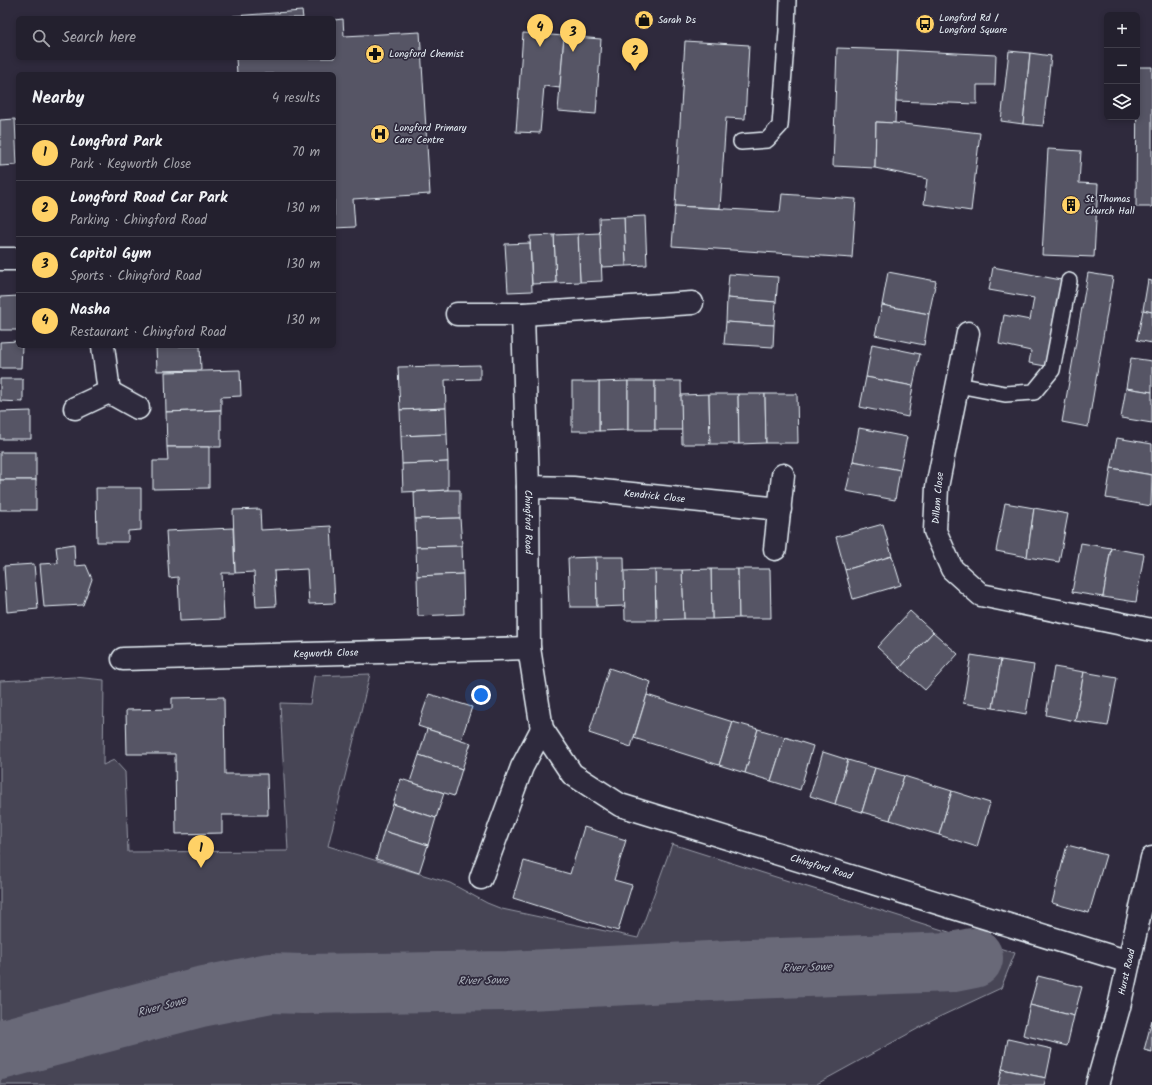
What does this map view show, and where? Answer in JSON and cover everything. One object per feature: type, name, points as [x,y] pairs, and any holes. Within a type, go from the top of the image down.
[{"type":"street","points":[[0,259],[16,259]]},
{"type":"street","points":[[457,314],[523,314],[692,303]]},
{"type":"street","name":"Chingford Road","points":[[523,314],[528,487],[529,648],[542,729],[572,774],[620,805],[1129,962]]},
{"type":"street","name":"Dillam Close","points":[[968,333],[937,487],[935,531],[952,568],[981,595],[1152,630]]},
{"type":"street","points":[[103,348],[109,392]]},
{"type":"street","points":[[109,392],[138,408]]},
{"type":"street","points":[[75,408],[109,392]]},
{"type":"street","points":[[775,549],[783,475]]},
{"type":"street","name":"Kendrick Close","points":[[528,487],[573,488],[780,509]]},
{"type":"street","name":"Kegworth Close","points":[[123,659],[529,648]]},
{"type":"street","points":[[481,878],[522,767],[542,729]]},
{"type":"street","name":"Hurst Road","points":[[1097,1085],[1119,1007],[1152,858]]},
{"type":"lane","points":[[741,142],[767,140],[780,126],[788,0]]},
{"type":"lane","points":[[958,385],[1005,394],[1034,392],[1052,370],[1069,281]]},
{"type":"shaded area","points":[[370,674],[328,846],[450,883],[487,903],[502,909],[638,938],[672,844],[1015,953],[1001,988],[939,1017],[815,1085],[0,1085],[0,681],[75,677],[104,680],[103,765],[114,760],[125,772],[128,852],[288,851],[280,703],[310,704],[314,676]]},
{"type":"building","points":[[302,11],[303,16],[233,16]]},
{"type":"building","name":"Longford Primary Care Centre","points":[[343,19],[344,36],[420,32],[430,194],[353,199],[355,227],[336,228],[336,72],[237,72],[236,60],[336,60],[336,20]]},
{"type":"building","points":[[523,33],[564,36],[560,88],[544,86],[540,133],[516,132]]},
{"type":"building","points":[[564,36],[601,39],[596,114],[558,111]]},
{"type":"building","points":[[685,41],[749,45],[745,119],[726,118],[720,208],[675,206]]},
{"type":"building","points":[[837,48],[898,50],[895,123],[876,122],[875,168],[833,166]]},
{"type":"building","points":[[898,50],[996,55],[995,85],[977,85],[977,104],[896,101]]},
{"type":"building","points":[[1009,51],[1030,53],[1023,124],[1001,121]]},
{"type":"building","points":[[1030,53],[1051,56],[1043,126],[1023,124]]},
{"type":"building","points":[[1140,67],[1152,67],[1152,207],[1136,207],[1137,120],[1140,120]]},
{"type":"building","points":[[15,119],[16,165],[0,166],[0,120]]},
{"type":"building","points":[[876,122],[980,133],[971,211],[924,204],[927,179],[875,168]]},
{"type":"building","name":"St Thomas Church Hall","points":[[1048,149],[1081,151],[1079,183],[1098,184],[1094,257],[1042,255]]},
{"type":"building","points":[[782,194],[856,199],[852,258],[672,246],[675,206],[780,212]]},
{"type":"building","points":[[645,216],[647,265],[626,266],[624,217]]},
{"type":"building","points":[[624,217],[626,266],[601,267],[599,218]]},
{"type":"building","points":[[600,233],[602,281],[580,282],[578,234]]},
{"type":"building","points":[[578,234],[580,282],[556,283],[554,235]]},
{"type":"building","points":[[554,235],[556,283],[532,284],[530,236]]},
{"type":"building","points":[[530,243],[532,291],[508,292],[505,244]]},
{"type":"building","points":[[993,267],[1061,280],[1045,366],[1029,363],[1031,351],[999,344],[1004,315],[1030,320],[1034,298],[989,290]]},
{"type":"building","points":[[888,272],[936,281],[929,314],[882,305]]},
{"type":"building","points":[[1088,273],[1113,277],[1088,427],[1062,422]]},
{"type":"building","points":[[729,274],[778,277],[776,302],[727,298]]},
{"type":"building","points":[[1148,280],[1152,281],[1152,312],[1143,310]]},
{"type":"building","points":[[16,296],[16,330],[0,330],[0,297]]},
{"type":"building","points":[[727,298],[776,302],[774,325],[726,322]]},
{"type":"building","points":[[882,305],[929,314],[924,345],[875,335]]},
{"type":"building","points":[[1143,310],[1152,312],[1152,343],[1137,340]]},
{"type":"building","points":[[726,322],[774,325],[773,347],[724,344]]},
{"type":"building","points":[[16,341],[16,348],[22,348],[21,368],[0,368],[0,342]]},
{"type":"building","points":[[872,344],[920,354],[913,386],[866,377]]},
{"type":"building","points":[[156,348],[200,348],[201,370],[157,371]]},
{"type":"building","points":[[1131,358],[1152,361],[1152,392],[1126,388]]},
{"type":"building","points":[[480,365],[480,379],[445,380],[446,408],[400,410],[398,367]]},
{"type":"building","points":[[240,370],[241,396],[221,397],[221,410],[166,412],[165,372]]},
{"type":"building","points":[[866,377],[913,386],[908,417],[860,407]]},
{"type":"building","points":[[0,379],[23,379],[23,402],[0,401]]},
{"type":"building","points":[[628,381],[628,430],[599,431],[599,382]]},
{"type":"building","points":[[628,381],[655,381],[655,430],[628,430]]},
{"type":"building","points":[[655,381],[681,381],[682,430],[655,430]]},
{"type":"building","points":[[572,382],[599,382],[599,431],[572,431]]},
{"type":"building","points":[[1126,388],[1152,392],[1152,423],[1121,418]]},
{"type":"building","points":[[709,394],[710,444],[682,444],[681,395]]},
{"type":"building","points":[[709,394],[738,394],[739,444],[710,444]]},
{"type":"building","points":[[738,394],[765,394],[766,443],[739,444]]},
{"type":"building","points":[[765,394],[797,394],[798,443],[766,443]]},
{"type":"building","points":[[446,408],[447,434],[401,436],[400,410]]},
{"type":"building","points":[[221,410],[221,447],[167,447],[166,412]]},
{"type":"building","points":[[31,411],[31,439],[0,439],[0,412]]},
{"type":"building","points":[[859,428],[907,437],[900,470],[853,461]]},
{"type":"building","points":[[447,434],[448,462],[402,464],[401,436]]},
{"type":"building","points":[[1117,438],[1152,444],[1152,475],[1111,468]]},
{"type":"building","points":[[167,447],[209,447],[209,488],[153,489],[153,461],[168,461]]},
{"type":"building","points":[[0,452],[36,452],[36,480],[0,480]]},
{"type":"building","points":[[853,461],[900,470],[895,500],[846,491]]},
{"type":"building","points":[[448,462],[448,490],[403,492],[402,464]]},
{"type":"building","points":[[1111,468],[1152,475],[1151,506],[1106,498]]},
{"type":"building","points":[[0,480],[36,480],[36,510],[0,510]]},
{"type":"building","points":[[96,488],[141,488],[141,530],[128,531],[128,542],[97,542]]},
{"type":"building","points":[[460,490],[460,518],[415,519],[414,492]]},
{"type":"building","points":[[1005,503],[1034,508],[1027,557],[996,551]]},
{"type":"building","points":[[1034,508],[1068,514],[1059,562],[1027,557]]},
{"type":"building","points":[[260,509],[261,530],[331,526],[335,603],[309,604],[307,569],[274,571],[276,606],[256,607],[254,572],[235,573],[233,510]]},
{"type":"building","points":[[460,518],[462,546],[416,547],[415,519]]},
{"type":"building","points":[[883,524],[892,556],[845,570],[836,537]]},
{"type":"building","points":[[233,528],[235,573],[222,573],[224,619],[180,621],[178,577],[169,578],[166,531]]},
{"type":"building","points":[[1081,543],[1111,548],[1103,597],[1072,592]]},
{"type":"building","points":[[74,544],[75,566],[86,565],[92,579],[83,605],[44,607],[40,564],[58,563],[56,547]]},
{"type":"building","points":[[462,546],[463,574],[417,576],[416,547]]},
{"type":"building","points":[[1111,548],[1144,554],[1136,602],[1103,597]]},
{"type":"building","points":[[892,556],[901,585],[853,599],[845,570]]},
{"type":"building","points":[[596,557],[597,607],[570,607],[568,558]]},
{"type":"building","points":[[596,557],[624,557],[625,606],[597,607]]},
{"type":"building","points":[[34,564],[38,609],[7,612],[4,566]]},
{"type":"building","points":[[711,569],[738,569],[739,618],[712,619]]},
{"type":"building","points":[[711,569],[712,619],[684,619],[682,570]]},
{"type":"building","points":[[738,569],[770,569],[771,618],[739,618]]},
{"type":"building","points":[[655,570],[682,570],[684,619],[656,620]]},
{"type":"building","points":[[655,570],[656,620],[625,620],[624,571]]},
{"type":"building","points":[[463,574],[464,614],[418,616],[417,576]]},
{"type":"building","points":[[910,611],[933,632],[900,668],[877,647]]},
{"type":"building","points":[[933,632],[958,654],[925,690],[900,668]]},
{"type":"building","points":[[971,655],[1001,660],[993,708],[963,703]]},
{"type":"building","points":[[1001,660],[1034,665],[1026,714],[993,708]]},
{"type":"building","points":[[1054,667],[1084,672],[1075,721],[1046,715]]},
{"type":"building","points":[[609,668],[651,682],[631,747],[589,733]]},
{"type":"building","points":[[1084,672],[1117,678],[1108,726],[1075,721]]},
{"type":"building","points":[[429,694],[472,707],[461,740],[418,726]]},
{"type":"building","points":[[647,695],[733,722],[719,765],[634,738]]},
{"type":"building","points":[[224,697],[225,774],[267,774],[268,815],[222,815],[222,833],[176,834],[175,754],[127,754],[126,710],[172,709],[172,698]]},
{"type":"building","points":[[733,722],[758,729],[745,773],[719,765]]},
{"type":"building","points":[[427,729],[471,743],[462,769],[419,755]]},
{"type":"building","points":[[758,729],[785,737],[771,781],[745,773]]},
{"type":"building","points":[[785,737],[813,746],[800,790],[771,781]]},
{"type":"building","points":[[823,752],[848,760],[835,804],[810,796]]},
{"type":"building","points":[[419,755],[462,769],[454,796],[410,782]]},
{"type":"building","points":[[848,760],[875,768],[862,812],[835,804]]},
{"type":"building","points":[[875,768],[904,776],[890,820],[862,812]]},
{"type":"building","points":[[904,776],[952,791],[939,835],[890,820]]},
{"type":"building","points":[[401,779],[444,793],[436,818],[393,804]]},
{"type":"building","points":[[952,791],[990,803],[977,847],[939,835]]},
{"type":"building","points":[[393,804],[436,818],[428,845],[384,831]]},
{"type":"building","points":[[584,827],[626,840],[614,880],[632,885],[618,931],[513,898],[524,861],[570,874]]},
{"type":"building","points":[[384,831],[428,845],[419,873],[376,859]]},
{"type":"building","points":[[1067,845],[1106,855],[1089,913],[1052,903]]},
{"type":"building","points":[[1038,976],[1082,987],[1074,1016],[1030,1005]]},
{"type":"building","points":[[1030,1005],[1074,1016],[1067,1046],[1023,1035]]},
{"type":"building","points":[[1152,1020],[1152,1052],[1144,1050]]},
{"type":"building","points":[[1008,1039],[1052,1049],[1046,1078],[1002,1069]]},
{"type":"building","points":[[1002,1069],[1046,1078],[1044,1085],[998,1085]]},
{"type":"waterway","name":"River Sowe","points":[[0,1050],[200,997],[270,983],[303,984],[508,981],[750,969],[953,962],[973,958]]},
{"type":"place","name":"Sarah Ds","points":[[644,20]]},
{"type":"place","name":"Longford Rd / Longford Square","points":[[925,24]]},
{"type":"place","name":"Nasha","points":[[540,47]]},
{"type":"place","name":"Capitol Gym","points":[[573,52]]},
{"type":"place","name":"Longford Chemist","points":[[375,54]]},
{"type":"place","name":"Longford Road Car Park","points":[[635,71]]},
{"type":"place","name":"Longford Primary Care Centre","points":[[380,134]]},
{"type":"place","name":"St Thomas Church Hall","points":[[1071,205]]},
{"type":"place","name":"Longford Park","points":[[201,868]]}]
